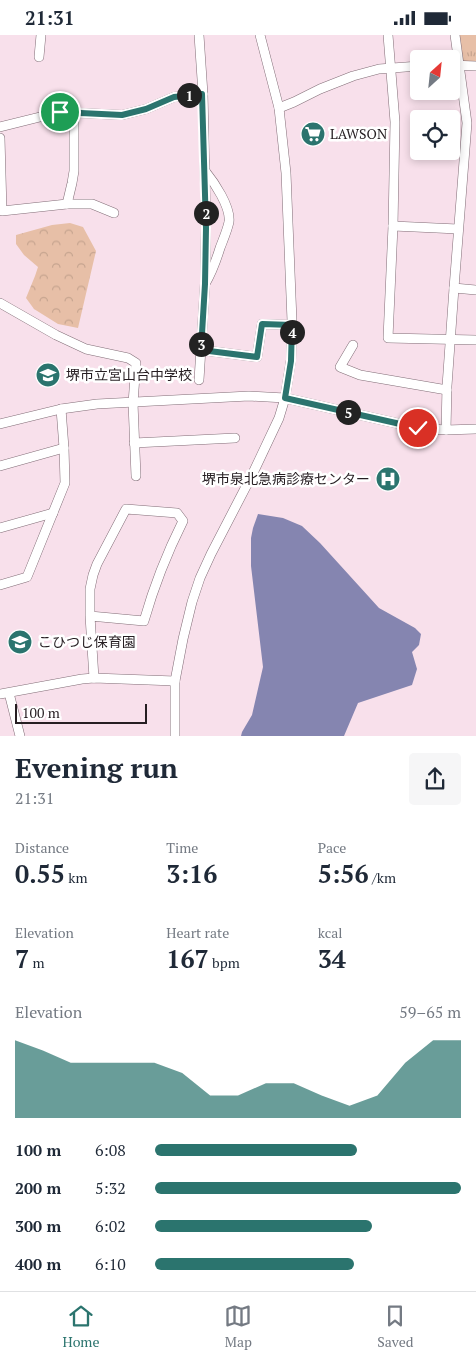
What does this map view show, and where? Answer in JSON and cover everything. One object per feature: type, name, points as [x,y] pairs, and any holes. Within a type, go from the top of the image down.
[{"type":"street","points":[[39,57],[41,35]]},
{"type":"street","points":[[199,35],[206,228],[205,284],[199,380]]},
{"type":"street","points":[[175,736],[175,681],[183,639],[200,578],[214,547],[268,444],[279,418],[285,398],[291,361],[292,325],[286,173],[279,108],[260,35]]},
{"type":"street","points":[[388,35],[395,122],[388,339],[476,340]]},
{"type":"street","points":[[455,35],[455,50]]},
{"type":"street","points":[[460,65],[476,66]]},
{"type":"street","points":[[279,108],[353,76],[379,69],[410,66]]},
{"type":"street","points":[[446,431],[458,229],[471,123],[460,83]]},
{"type":"street","points":[[0,127],[60,112],[122,115],[146,109],[174,97],[202,94]]},
{"type":"street","points":[[67,203],[74,171],[74,112]]},
{"type":"street","points":[[0,139],[2,211],[67,203],[92,204],[114,213]]},
{"type":"street","points":[[204,171],[212,179],[224,200],[229,221],[213,272],[205,284]]},
{"type":"street","points":[[393,226],[458,229]]},
{"type":"street","points":[[454,288],[476,290]]},
{"type":"street","points":[[0,303],[56,335],[86,349],[128,359],[136,363],[133,403],[136,475]]},
{"type":"street","points":[[201,350],[257,357],[262,324],[292,325]]},
{"type":"street","points":[[354,345],[340,367],[360,375],[447,390]]},
{"type":"street","points":[[0,424],[61,409],[97,404],[249,396],[285,398],[418,428],[446,431],[476,429]]},
{"type":"street","points":[[0,585],[27,577],[65,483],[61,409]]},
{"type":"street","points":[[134,443],[235,437]]},
{"type":"street","points":[[0,466],[64,448]]},
{"type":"street","points":[[90,616],[144,621],[155,583],[183,521],[177,513],[126,509],[96,565],[90,589],[90,616],[94,678]]},
{"type":"street","points":[[0,527],[53,513]]},
{"type":"street","points":[[20,736],[4,693],[94,678],[175,681]]},
{"type":"green space","points":[[459,35],[476,35],[476,64],[466,63],[462,59]]},
{"type":"green space","points":[[70,223],[83,227],[96,251],[78,328],[58,324],[34,309],[26,298],[38,267],[24,255],[16,244],[16,235],[52,225]]},
{"type":"water","points":[[258,514],[283,518],[302,526],[379,608],[415,628],[421,634],[419,645],[412,652],[417,669],[412,685],[358,703],[344,736],[241,736],[252,715],[263,667],[251,566],[251,538]]},
{"type":"place","name":"LAWSON","points":[[313,134]]},
{"type":"place","name":"堺市立宮山台中学校","points":[[48,375]]},
{"type":"place","name":"堺市泉北急病診療センター","points":[[388,479]]},
{"type":"place","name":"こひつじ保育園","points":[[20,642]]},
{"type":"route","points":[[60,112],[122,115],[146,109],[174,97],[202,94],[206,228],[201,350],[257,357],[262,324],[292,325],[291,361],[285,398],[418,428]]}]
